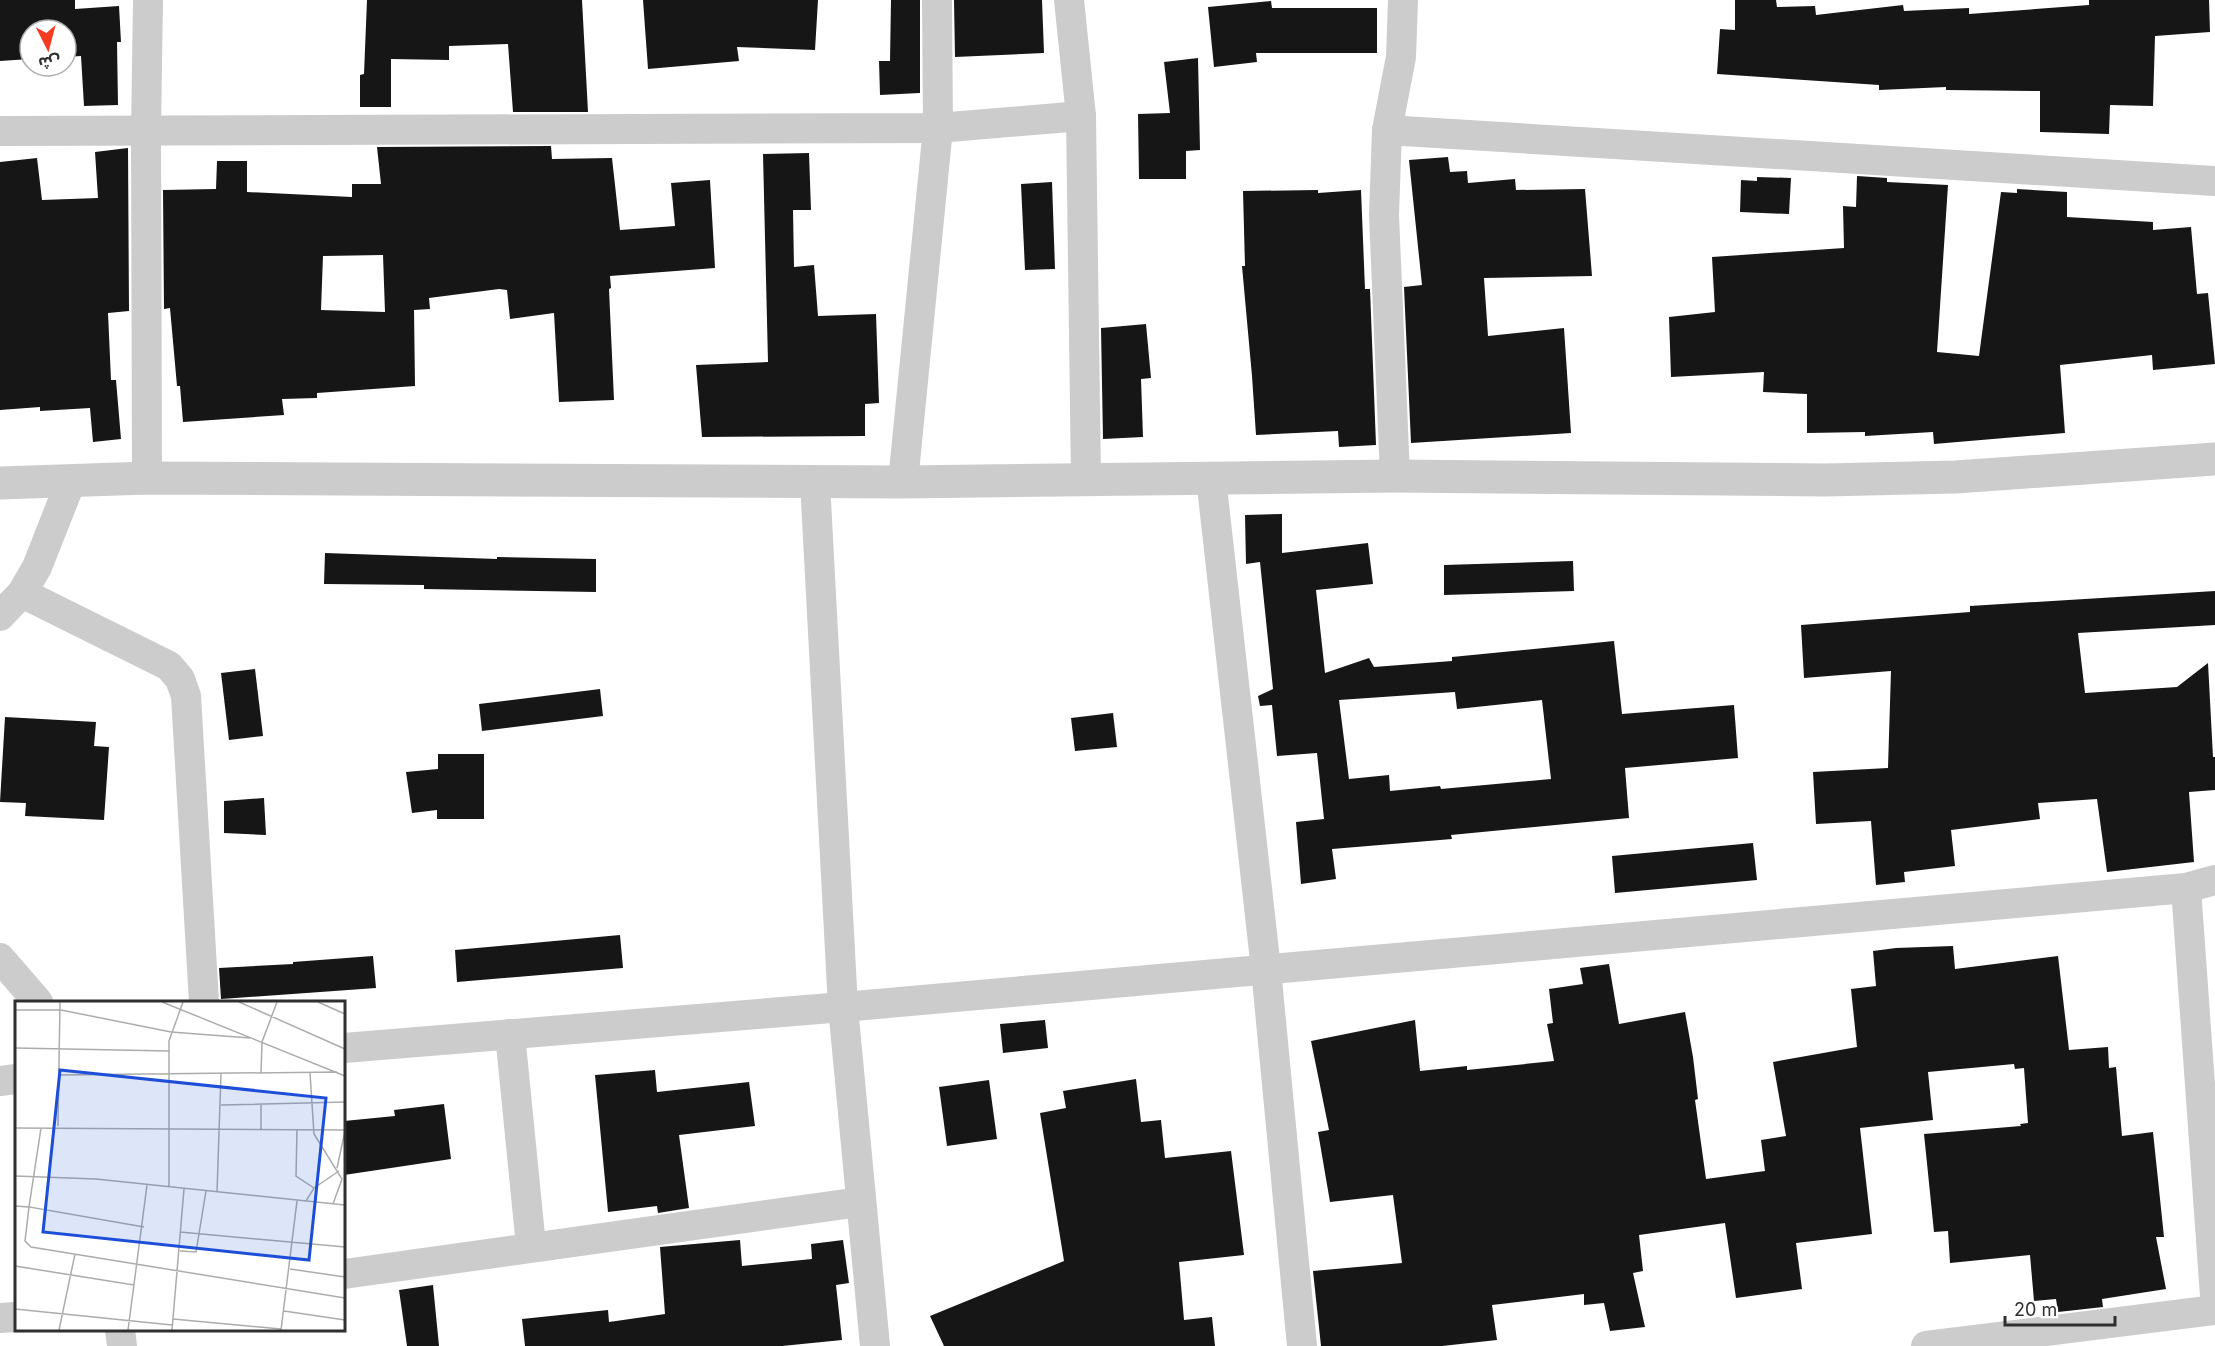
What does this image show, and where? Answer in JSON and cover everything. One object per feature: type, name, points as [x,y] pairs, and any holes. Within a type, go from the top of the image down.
[{"type":"street","points":[[147,478],[148,0]]},
{"type":"street","points":[[903,482],[938,128],[937,0]]},
{"type":"street","points":[[1070,0],[1081,116],[1086,480]]},
{"type":"street","points":[[1395,476],[1384,215],[1387,130],[1401,57],[1403,0]]},
{"type":"street","points":[[0,131],[938,128],[1081,116]]},
{"type":"street","points":[[1387,130],[2215,181]]},
{"type":"street","points":[[0,483],[147,478],[903,482],[1395,476],[1825,480],[1955,477],[2215,459]]},
{"type":"street","points":[[1211,478],[1266,969],[1302,1346]]},
{"type":"street","points":[[0,616],[22,593],[37,567],[71,482]]},
{"type":"street","points":[[815,482],[843,1007],[875,1346]]},
{"type":"street","points":[[22,593],[169,666],[180,679],[186,696],[204,1001]]},
{"type":"street","points":[[345,1048],[843,1007],[2186,888],[2215,880]]},
{"type":"street","points":[[2186,888],[2215,1296]]},
{"type":"street","points":[[0,958],[37,1001]]},
{"type":"street","points":[[510,1034],[531,1246]]},
{"type":"street","points":[[0,1081],[15,1079]]},
{"type":"street","points":[[345,1274],[531,1246],[860,1202]]},
{"type":"street","points":[[1926,1346],[2215,1310]]},
{"type":"street","points":[[0,1318],[15,1317]]},
{"type":"street","points":[[120,1331],[122,1346]]},
{"type":"building","points":[[0,0],[75,0],[75,9],[119,6],[121,42],[117,42],[118,105],[84,106],[81,56],[78,56],[78,18],[18,18],[18,60],[0,61]]},
{"type":"building","points":[[367,0],[582,0],[588,112],[513,112],[508,44],[449,46],[449,60],[391,59],[391,107],[360,107],[360,75],[364,74]]},
{"type":"building","points":[[643,0],[818,0],[815,50],[737,47],[739,61],[648,69]]},
{"type":"building","points":[[891,0],[920,0],[920,93],[880,95],[879,61],[890,61]]},
{"type":"building","points":[[954,0],[1042,0],[1044,53],[955,57]]},
{"type":"building","points":[[1735,0],[1776,0],[1777,7],[1815,6],[1816,15],[1903,5],[1904,11],[1969,8],[1969,14],[2089,5],[2089,0],[2209,0],[2210,32],[2155,36],[2153,106],[2110,105],[2109,134],[2040,132],[2040,91],[1946,90],[1946,87],[1879,90],[1879,85],[1717,74],[1720,29],[1735,30]]},
{"type":"building","points":[[1271,1],[1272,8],[1377,8],[1377,53],[1256,53],[1257,62],[1214,67],[1208,7]]},
{"type":"building","points":[[1198,58],[1200,150],[1186,151],[1186,179],[1139,179],[1138,114],[1170,113],[1164,62]]},
{"type":"building","points":[[551,146],[552,159],[612,158],[620,230],[675,226],[671,183],[710,180],[715,268],[610,276],[614,400],[559,402],[554,313],[510,319],[507,290],[499,289],[429,298],[430,309],[414,310],[415,386],[317,393],[317,398],[282,399],[284,415],[183,422],[180,386],[177,386],[170,308],[164,309],[163,190],[216,189],[217,161],[247,161],[247,192],[352,197],[352,184],[381,184],[377,147]],"holes":[[[383,255],[385,312],[321,310],[323,256]]]},
{"type":"building","points":[[128,148],[129,311],[108,313],[111,380],[116,380],[121,439],[93,442],[90,408],[40,411],[40,407],[0,410],[0,162],[37,158],[42,200],[98,198],[95,152]]},
{"type":"building","points":[[809,153],[811,210],[793,210],[794,267],[814,265],[818,316],[876,314],[879,403],[865,404],[865,436],[702,437],[696,365],[768,362],[763,154]]},
{"type":"building","points":[[1448,157],[1450,172],[1467,171],[1468,183],[1515,179],[1516,190],[1585,189],[1592,276],[1484,278],[1488,336],[1564,328],[1571,433],[1411,443],[1404,287],[1422,285],[1409,160]]},
{"type":"building","points":[[1857,176],[1887,178],[1887,182],[1948,185],[1937,352],[1979,356],[2001,192],[2017,193],[2017,189],[2067,192],[2067,217],[2153,222],[2153,230],[2191,227],[2197,294],[2208,293],[2215,364],[2153,370],[2152,355],[2060,365],[2065,433],[1934,444],[1933,432],[1865,436],[1865,432],[1807,433],[1807,394],[1763,392],[1764,372],[1671,377],[1669,317],[1715,312],[1712,257],[1844,248],[1843,206],[1856,207]]},
{"type":"building","points":[[1757,177],[1791,178],[1789,214],[1740,212],[1741,180],[1757,181]]},
{"type":"building","points":[[1052,182],[1055,269],[1025,270],[1021,184]]},
{"type":"building","points":[[1318,190],[1318,193],[1361,190],[1365,289],[1370,289],[1376,445],[1339,447],[1338,431],[1256,435],[1242,266],[1245,266],[1243,191]]},
{"type":"building","points":[[1146,324],[1151,378],[1141,379],[1143,437],[1103,439],[1101,328]]},
{"type":"building","points":[[1282,514],[1282,553],[1368,543],[1373,584],[1316,590],[1325,673],[1369,658],[1374,667],[1452,661],[1452,657],[1614,641],[1622,714],[1734,705],[1738,758],[1625,768],[1629,818],[1451,835],[1452,839],[1332,849],[1336,879],[1301,884],[1296,822],[1324,819],[1317,753],[1277,756],[1272,705],[1260,706],[1258,696],[1273,689],[1260,562],[1246,564],[1245,515]],"holes":[[[1455,692],[1457,709],[1542,700],[1551,779],[1390,791],[1389,775],[1349,779],[1339,700]]]},
{"type":"building","points":[[325,553],[497,559],[497,557],[596,559],[596,592],[424,589],[424,585],[324,584]]},
{"type":"building","points":[[1573,561],[1574,591],[1444,595],[1444,565]]},
{"type":"building","points":[[2215,591],[2215,625],[2078,633],[2085,693],[2177,687],[2208,663],[2213,757],[2215,757],[2215,790],[2189,792],[2194,862],[2107,872],[2097,799],[2038,803],[2040,819],[1951,830],[1955,866],[1904,872],[1905,882],[1876,885],[1871,821],[1816,824],[1813,772],[1888,768],[1891,671],[1804,678],[1801,625],[1970,612],[1970,606]]},
{"type":"building","points":[[255,669],[263,736],[229,740],[221,673]]},
{"type":"building","points":[[600,689],[603,716],[482,731],[479,704]]},
{"type":"building","points":[[1113,713],[1117,747],[1075,751],[1071,718]]},
{"type":"building","points":[[5,717],[96,722],[94,746],[109,747],[104,820],[25,816],[26,803],[0,802]]},
{"type":"building","points":[[438,754],[484,754],[484,819],[437,819],[437,810],[412,813],[406,772],[438,769]]},
{"type":"building","points":[[264,798],[266,835],[224,833],[224,801]]},
{"type":"building","points":[[1753,843],[1757,880],[1615,893],[1612,856]]},
{"type":"building","points":[[620,935],[623,968],[457,982],[455,950]]},
{"type":"building","points":[[1953,946],[1955,969],[2058,956],[2069,1050],[2108,1047],[2109,1068],[2116,1067],[2122,1136],[2153,1132],[2164,1237],[2156,1237],[2166,1289],[2102,1299],[2103,1307],[2058,1312],[2056,1299],[2034,1301],[2030,1255],[1950,1263],[1948,1231],[1934,1232],[1924,1134],[2021,1126],[2020,1124],[2028,1123],[2024,1068],[2015,1069],[2014,1064],[1928,1072],[1933,1120],[1860,1128],[1872,1234],[1796,1243],[1802,1289],[1736,1298],[1725,1223],[1639,1235],[1643,1271],[1633,1273],[1645,1327],[1610,1331],[1604,1303],[1584,1305],[1584,1294],[1492,1305],[1497,1340],[1442,1346],[1321,1346],[1313,1271],[1402,1263],[1393,1195],[1330,1202],[1318,1132],[1329,1130],[1311,1041],[1415,1020],[1420,1071],[1467,1066],[1467,1070],[1554,1061],[1547,1024],[1553,1023],[1549,989],[1583,984],[1580,968],[1609,964],[1619,1024],[1685,1012],[1693,1057],[1698,1099],[1695,1100],[1706,1179],[1765,1171],[1761,1140],[1786,1136],[1773,1062],[1857,1047],[1851,989],[1876,986],[1873,951]]},
{"type":"building","points":[[373,956],[376,988],[221,999],[219,968]]},
{"type":"building","points":[[1045,1020],[1048,1048],[1003,1053],[1000,1024]]},
{"type":"building","points":[[655,1070],[657,1092],[749,1082],[755,1126],[679,1135],[689,1208],[658,1213],[657,1206],[608,1212],[595,1075]]},
{"type":"building","points":[[1136,1079],[1141,1122],[1161,1120],[1165,1158],[1231,1151],[1244,1255],[1179,1262],[1184,1320],[1212,1317],[1215,1346],[944,1346],[930,1316],[1064,1261],[1040,1113],[1066,1108],[1063,1091]]},
{"type":"building","points":[[989,1080],[997,1139],[947,1146],[939,1087]]},
{"type":"building","points":[[444,1104],[451,1159],[345,1175],[345,1121],[395,1116],[394,1110]]},
{"type":"building","points":[[740,1240],[742,1266],[812,1259],[811,1244],[843,1240],[849,1283],[836,1285],[842,1340],[782,1346],[525,1346],[522,1319],[608,1310],[609,1322],[665,1314],[660,1247]]},
{"type":"building","points":[[433,1285],[439,1346],[407,1346],[399,1290]]}]
